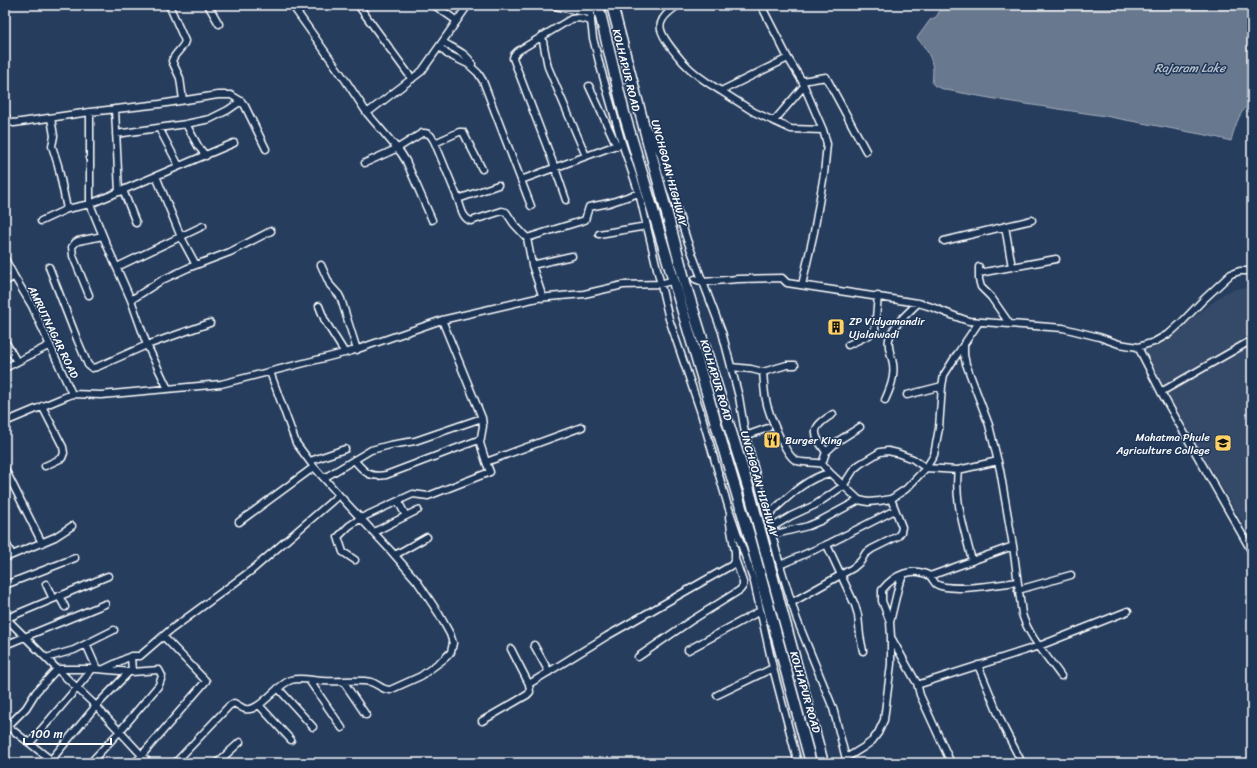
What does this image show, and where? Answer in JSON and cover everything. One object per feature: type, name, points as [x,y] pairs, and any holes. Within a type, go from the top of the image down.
[{"type":"highway","name":"KOLHAPUR ROAD","points":[[598,5],[624,113],[750,538],[811,763]]},
{"type":"highway","name":"UNCHGOAN HIGHWAY","points":[[612,5],[687,290],[752,504],[823,763]]},
{"type":"street","points":[[169,5],[186,41],[176,53],[172,61],[180,78],[183,100]]},
{"type":"street","points":[[208,5],[219,24]]},
{"type":"street","points":[[292,5],[366,113],[398,148],[406,161],[432,220]]},
{"type":"street","points":[[358,5],[412,79]]},
{"type":"street","points":[[434,5],[457,21]]},
{"type":"street","points":[[366,113],[422,71],[468,5]]},
{"type":"street","points":[[551,5],[590,12],[591,17]]},
{"type":"street","points":[[574,10],[581,5]]},
{"type":"street","points":[[591,5],[594,44],[620,145]]},
{"type":"street","points":[[678,5],[666,15],[660,23],[661,32],[684,63],[710,85],[754,112],[791,129],[823,130]]},
{"type":"street","points":[[761,5],[803,84],[823,130],[827,144],[824,174],[814,232],[802,285]]},
{"type":"street","points":[[566,200],[513,60],[516,52],[571,19],[591,17]]},
{"type":"street","points":[[542,36],[548,67],[586,156]]},
{"type":"street","points":[[441,45],[452,47],[469,59],[473,68],[486,86],[531,206]]},
{"type":"street","points":[[721,91],[788,58]]},
{"type":"street","points":[[774,121],[803,84],[826,77],[866,152]]},
{"type":"street","points":[[589,86],[620,145],[639,193],[669,319],[700,410],[728,506],[752,576],[773,668],[798,763]]},
{"type":"street","points":[[5,113],[8,120],[14,122],[218,94],[231,95],[241,101],[266,149]]},
{"type":"street","points":[[116,134],[210,119],[228,110],[241,101]]},
{"type":"street","points":[[115,109],[121,191],[136,223]]},
{"type":"street","points":[[90,112],[90,204],[131,300],[147,345],[168,389]]},
{"type":"street","points":[[51,118],[54,136],[52,146],[58,165],[67,209]]},
{"type":"street","points":[[643,120],[660,152],[669,185],[722,332],[739,397],[746,436],[791,603],[833,708],[847,760],[872,741],[878,733],[884,720],[891,664],[890,622],[899,584],[904,574]]},
{"type":"street","points":[[186,124],[198,146],[206,156]]},
{"type":"street","points":[[160,128],[179,166]]},
{"type":"street","points":[[435,143],[459,132],[463,132],[482,169]]},
{"type":"street","points":[[365,163],[398,148],[418,135],[425,133],[430,134],[464,216],[471,221],[506,212],[514,224],[527,238],[532,265],[543,298]]},
{"type":"street","points":[[41,221],[67,209],[90,204],[234,143]]},
{"type":"street","points":[[521,180],[620,145]]},
{"type":"street","points":[[156,176],[181,237],[196,265]]},
{"type":"street","points":[[458,199],[498,185]]},
{"type":"street","points":[[527,238],[586,220],[589,208],[639,193]]},
{"type":"street","points":[[944,240],[1032,220]]},
{"type":"street","points":[[117,268],[203,226]]},
{"type":"street","points":[[599,234],[647,226]]},
{"type":"street","points":[[1005,226],[1012,267]]},
{"type":"street","points":[[131,300],[162,280],[230,252],[271,231]]},
{"type":"street","points":[[89,295],[73,256],[72,247],[78,241],[103,236]]},
{"type":"street","points":[[532,265],[572,256]]},
{"type":"street","name":"AMRUTNAGAR ROAD","points":[[5,259],[32,306],[72,394]]},
{"type":"street","points":[[1009,323],[981,287],[979,270],[1012,267],[1056,259]]},
{"type":"street","points":[[321,264],[330,284],[339,294],[357,350]]},
{"type":"street","points":[[49,267],[77,340],[90,367],[92,368],[147,345],[210,323]]},
{"type":"street","points":[[695,279],[703,282],[738,279],[782,278],[787,282],[802,285],[918,302],[931,306],[956,318],[969,321],[1063,328],[1099,337],[1119,344],[1138,347],[1154,342],[1170,333],[1182,323],[1230,274],[1240,271],[1252,271]]},
{"type":"street","points":[[5,282],[14,276]]},
{"type":"street","points":[[5,422],[72,394],[101,395],[221,384],[357,350],[442,320],[543,298],[584,294],[623,285],[660,284],[671,281]]},
{"type":"street","points":[[848,345],[869,335],[875,329],[878,296]]},
{"type":"street","points":[[884,400],[893,376],[893,364],[888,346],[889,339],[895,327],[918,302]]},
{"type":"street","points":[[319,306],[345,353]]},
{"type":"street","points":[[355,560],[343,552],[338,537],[349,526],[361,518],[413,494],[428,496],[490,472],[480,443],[483,426],[482,418],[442,320]]},
{"type":"street","points":[[763,372],[768,407],[773,422],[789,455],[796,461],[812,461],[822,464],[859,500],[868,502],[891,499],[906,489],[926,468],[934,455],[940,423],[944,375],[979,322]]},
{"type":"street","points":[[1161,392],[1252,340]]},
{"type":"street","points":[[5,341],[17,362]]},
{"type":"street","points":[[5,368],[50,345]]},
{"type":"street","points":[[964,345],[966,364],[989,425],[1004,487],[1024,623],[1061,676]]},
{"type":"street","points":[[1138,347],[1161,392],[1249,540],[1252,552]]},
{"type":"street","points":[[731,367],[763,372],[787,365],[795,365]]},
{"type":"street","points":[[175,763],[228,706],[234,703],[245,709],[250,709],[259,705],[278,688],[290,680],[370,682],[385,690],[390,690],[421,676],[451,652],[453,643],[450,634],[439,614],[417,581],[374,532],[339,496],[296,443],[270,372]]},
{"type":"street","points":[[907,395],[942,386]]},
{"type":"street","points":[[42,406],[63,447],[64,453],[62,458],[45,466]]},
{"type":"street","points":[[826,452],[819,443],[816,435],[817,427],[822,421],[833,414]]},
{"type":"street","points":[[324,478],[371,450],[415,441],[482,418]]},
{"type":"street","points":[[486,462],[582,427]]},
{"type":"street","points":[[822,464],[826,452],[838,441],[860,427]]},
{"type":"street","points":[[746,436],[768,428]]},
{"type":"street","points":[[354,460],[366,473],[377,476],[481,439]]},
{"type":"street","points":[[310,461],[345,449]]},
{"type":"street","points":[[771,532],[791,516],[815,505],[843,486],[860,464],[880,452],[888,451],[897,453],[913,459],[926,468],[958,470],[998,461]]},
{"type":"street","points":[[239,522],[314,467]]},
{"type":"street","points":[[5,469],[7,477],[42,543]]},
{"type":"street","points":[[958,470],[956,484],[957,496],[972,561]]},
{"type":"street","points":[[767,516],[805,484],[822,475],[830,473]]},
{"type":"street","points":[[30,743],[86,677],[97,669],[131,656],[140,656],[163,636],[252,570],[339,496]]},
{"type":"street","points":[[791,603],[841,575],[861,561],[872,549],[898,536],[902,527],[891,499]]},
{"type":"street","points":[[771,532],[808,526],[840,512],[859,500]]},
{"type":"street","points":[[398,501],[406,516]]},
{"type":"street","points":[[638,657],[689,622],[740,590],[743,586],[735,559],[728,506]]},
{"type":"street","points":[[374,532],[418,510]]},
{"type":"street","points":[[780,565],[827,545],[895,510]]},
{"type":"street","points":[[5,558],[55,537],[72,526]]},
{"type":"street","points":[[395,555],[427,537]]},
{"type":"street","points":[[5,541],[12,556]]},
{"type":"street","points":[[827,545],[855,605],[864,651]]},
{"type":"street","points":[[930,576],[1013,546]]},
{"type":"street","points":[[5,585],[75,558]]},
{"type":"street","points":[[529,684],[607,636],[732,565],[735,559]]},
{"type":"street","points":[[890,622],[882,601],[882,590],[886,585],[904,574],[915,571],[924,572],[930,576],[936,584],[946,587],[962,588],[1017,582]]},
{"type":"street","points":[[1018,590],[1071,575]]},
{"type":"street","points":[[108,576],[6,618],[96,706],[149,763]]},
{"type":"street","points":[[46,584],[53,599]]},
{"type":"street","points":[[59,596],[65,608]]},
{"type":"street","points":[[5,645],[105,604]]},
{"type":"street","points":[[688,650],[760,611]]},
{"type":"street","points":[[917,683],[920,684],[1039,646],[1128,611]]},
{"type":"street","points":[[46,658],[74,650],[114,630]]},
{"type":"street","points":[[136,763],[206,681],[163,636]]},
{"type":"street","points":[[891,638],[917,683],[920,694],[951,763]]},
{"type":"street","points":[[86,644],[97,669]]},
{"type":"street","points":[[534,646],[549,672]]},
{"type":"street","points":[[482,721],[527,695],[530,688],[511,649]]},
{"type":"street","points":[[90,763],[120,731],[159,685],[162,676],[159,670],[131,672],[97,669],[57,669],[36,692],[26,708],[6,725],[53,762],[96,706],[131,672],[131,656]]},
{"type":"street","points":[[978,665],[1004,728],[1022,763]]},
{"type":"street","points":[[717,695],[773,668]]},
{"type":"street","points":[[309,680],[342,728]]},
{"type":"street","points":[[343,681],[366,715]]},
{"type":"street","points":[[278,688],[313,727]]},
{"type":"street","points":[[259,705],[291,740]]},
{"type":"street","points":[[217,763],[240,742]]},
{"type":"shaded area","name":"Mahatma Phule Agriculture College","points":[[1238,288],[1252,289],[1252,538],[1138,347],[1172,334],[1225,293]]},
{"type":"water","name":"Rajaram Lake","points":[[942,5],[1252,5],[1252,105],[1243,110],[1231,141],[1105,116],[946,90],[935,86],[932,83],[932,64],[928,54],[917,38],[930,20],[936,17]]},
{"type":"place","name":"ZP Vidyamandir Ujalaiwadi","points":[[836,327]]},
{"type":"place","name":"Burger King","points":[[772,440]]},
{"type":"place","name":"Mahatma Phule Agriculture College","points":[[1223,443]]}]
